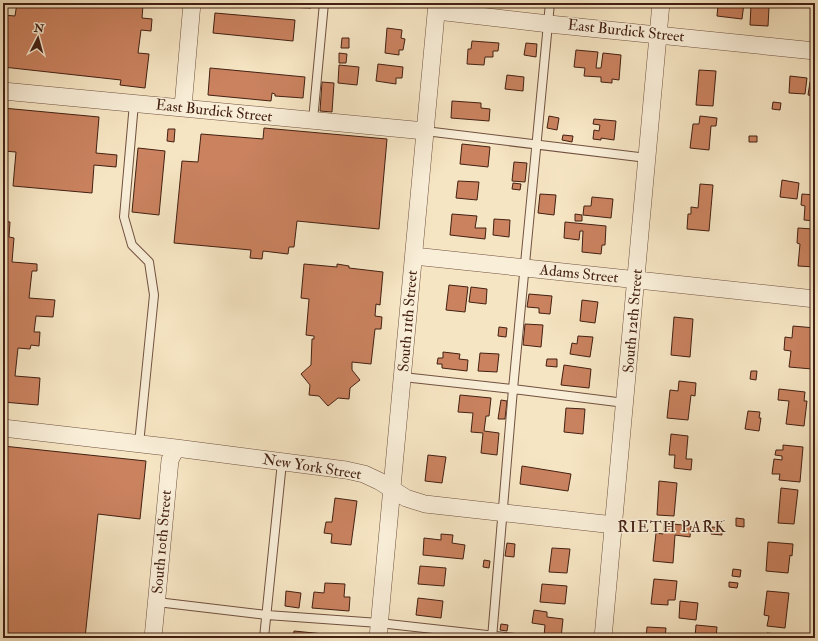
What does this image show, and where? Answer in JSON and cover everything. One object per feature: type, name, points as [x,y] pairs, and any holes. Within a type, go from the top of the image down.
[{"type":"street","points":[[183,107],[192,3]]},
{"type":"street","name":"South 12th Street","points":[[603,638],[661,3]]},
{"type":"street","name":"East Burdick Street","points":[[437,7],[548,24],[815,51]]},
{"type":"street","name":"South 11th Street","points":[[379,631],[437,7]]},
{"type":"street","name":"East Burdick Street","points":[[3,91],[425,131]]},
{"type":"street","name":"Adams Street","points":[[414,256],[815,299]]},
{"type":"street","name":"New York Street","points":[[3,428],[346,470],[364,474],[379,481],[406,498],[425,504],[614,525]]},
{"type":"street","name":"South 10th Street","points":[[153,638],[170,460],[176,448]]},
{"type":"lane","points":[[313,120],[324,3]]},
{"type":"lane","points":[[492,637],[513,389],[550,3]]},
{"type":"lane","points":[[134,103],[124,217],[132,245],[149,262],[154,295],[138,444]]},
{"type":"lane","points":[[425,131],[647,158]]},
{"type":"lane","points":[[403,378],[513,389],[625,403]]},
{"type":"lane","points":[[264,638],[282,462]]},
{"type":"lane","points":[[157,602],[267,615],[379,631],[515,638]]},
{"type":"building","points":[[17,3],[155,3],[154,6],[143,5],[142,18],[152,19],[151,31],[141,30],[138,53],[149,54],[145,88],[120,85],[121,80],[3,67],[3,15],[15,16]]},
{"type":"building","points":[[286,3],[311,3],[311,8],[286,7]]},
{"type":"building","points":[[715,3],[744,3],[742,19],[717,16],[718,5],[715,5]]},
{"type":"building","points":[[751,5],[769,7],[768,26],[750,25]]},
{"type":"building","points":[[215,13],[295,20],[293,41],[213,33]]},
{"type":"building","points":[[387,28],[402,30],[401,38],[405,39],[403,50],[399,50],[399,55],[385,53]]},
{"type":"building","points":[[342,38],[349,38],[349,48],[341,48]]},
{"type":"building","points":[[472,41],[499,43],[498,51],[493,51],[493,57],[485,57],[484,65],[467,64],[468,49],[471,49]]},
{"type":"building","points":[[526,43],[537,44],[536,57],[524,55]]},
{"type":"building","points":[[576,50],[598,52],[596,68],[601,68],[603,53],[621,55],[619,80],[612,79],[612,83],[601,82],[601,77],[584,76],[585,68],[574,67]]},
{"type":"building","points":[[339,53],[347,54],[346,63],[339,63]]},
{"type":"building","points":[[378,64],[403,67],[402,78],[396,78],[396,84],[376,81]]},
{"type":"building","points":[[339,65],[359,67],[357,85],[338,83]]},
{"type":"building","points":[[210,68],[305,77],[303,98],[275,96],[275,94],[272,93],[271,101],[208,95]]},
{"type":"building","points":[[699,70],[716,71],[713,106],[696,105]]},
{"type":"building","points":[[507,75],[524,77],[523,91],[505,89]]},
{"type":"building","points":[[790,76],[807,78],[805,94],[789,93]]},
{"type":"building","points":[[322,82],[334,83],[332,112],[320,111]]},
{"type":"building","points":[[810,82],[815,82],[815,96],[808,95]]},
{"type":"building","points":[[452,101],[481,103],[481,108],[490,109],[489,121],[451,118]]},
{"type":"building","points":[[773,102],[781,103],[780,110],[772,109]]},
{"type":"building","points":[[3,108],[99,117],[96,153],[117,155],[116,167],[94,165],[92,193],[13,186],[16,152],[3,151]]},
{"type":"building","points":[[549,116],[559,118],[557,130],[547,128]]},
{"type":"building","points":[[700,116],[717,118],[716,126],[711,126],[709,150],[690,148],[693,124],[699,124]]},
{"type":"building","points":[[594,119],[616,121],[614,140],[601,138],[601,140],[593,139],[594,130],[599,131],[600,125],[593,124]]},
{"type":"building","points":[[264,128],[387,139],[379,229],[297,221],[294,247],[289,247],[288,254],[263,251],[262,259],[250,258],[251,250],[174,243],[182,161],[198,162],[201,134],[263,139]]},
{"type":"building","points":[[168,129],[175,129],[174,142],[167,141]]},
{"type":"building","points":[[563,135],[573,136],[572,142],[562,140]]},
{"type":"building","points":[[749,136],[757,136],[757,142],[749,142]]},
{"type":"building","points":[[462,144],[490,147],[488,167],[460,164]]},
{"type":"building","points":[[138,148],[165,151],[159,215],[132,212]]},
{"type":"building","points":[[514,162],[527,163],[525,182],[512,181]]},
{"type":"building","points":[[782,180],[799,183],[797,199],[780,197]]},
{"type":"building","points":[[458,181],[479,182],[477,200],[456,198]]},
{"type":"building","points":[[513,183],[521,184],[520,190],[512,189]]},
{"type":"building","points":[[700,184],[713,185],[709,231],[687,229],[688,214],[691,214],[691,207],[698,208]]},
{"type":"building","points":[[540,194],[556,195],[554,215],[538,213]]},
{"type":"building","points":[[802,194],[815,195],[815,221],[804,220],[805,206],[801,205]]},
{"type":"building","points":[[592,197],[613,199],[611,218],[583,215],[584,206],[591,206]]},
{"type":"building","points":[[452,214],[477,216],[475,228],[486,228],[485,239],[450,235]]},
{"type":"building","points":[[575,214],[582,215],[582,221],[575,221]]},
{"type":"building","points":[[494,219],[510,220],[509,237],[493,235]]},
{"type":"building","points":[[3,221],[10,222],[9,237],[14,238],[12,262],[37,264],[37,271],[32,271],[29,298],[55,300],[53,317],[36,316],[34,332],[40,332],[39,346],[31,345],[30,349],[18,348],[15,376],[40,378],[38,405],[3,402]]},
{"type":"building","points":[[565,222],[606,226],[605,245],[602,245],[601,254],[582,252],[583,231],[580,231],[579,240],[564,238]]},
{"type":"building","points":[[798,228],[813,229],[812,242],[815,242],[815,267],[798,266],[800,244],[797,243]]},
{"type":"building","points":[[304,264],[337,267],[337,264],[349,266],[349,268],[383,272],[380,305],[376,304],[375,316],[382,317],[381,329],[375,329],[371,364],[352,362],[352,370],[360,380],[350,388],[349,399],[338,398],[328,406],[319,396],[309,395],[310,385],[301,374],[311,365],[312,339],[314,339],[314,336],[306,335],[309,299],[301,298]]},
{"type":"building","points":[[449,285],[468,287],[465,312],[446,310]]},
{"type":"building","points":[[471,287],[487,289],[486,304],[469,302]]},
{"type":"building","points":[[529,294],[552,296],[550,314],[539,313],[539,308],[527,307]]},
{"type":"building","points":[[582,300],[598,302],[595,323],[580,321]]},
{"type":"building","points":[[674,317],[693,319],[690,357],[671,355]]},
{"type":"building","points":[[525,324],[543,325],[541,347],[523,345]]},
{"type":"building","points":[[793,326],[815,328],[812,369],[789,367],[791,351],[784,350],[785,337],[792,338]]},
{"type":"building","points":[[499,327],[507,328],[506,337],[498,336]]},
{"type":"building","points":[[578,336],[593,337],[590,357],[570,354],[572,343],[577,344]]},
{"type":"building","points":[[443,352],[460,354],[459,359],[468,360],[467,371],[442,368],[442,364],[437,364],[438,358],[443,358]]},
{"type":"building","points":[[480,353],[499,354],[497,372],[478,371]]},
{"type":"building","points":[[547,359],[557,359],[557,367],[546,366]]},
{"type":"building","points":[[564,365],[591,369],[589,388],[561,385]]},
{"type":"building","points":[[751,371],[757,371],[756,380],[750,379]]},
{"type":"building","points":[[679,381],[696,383],[695,396],[691,395],[688,420],[667,418],[670,390],[678,391]]},
{"type":"building","points":[[779,389],[805,392],[804,401],[807,401],[804,426],[786,424],[789,401],[778,400]]},
{"type":"building","points":[[460,395],[491,398],[489,416],[486,416],[484,431],[499,433],[497,455],[481,453],[483,433],[471,432],[473,413],[458,412]]},
{"type":"building","points":[[501,400],[507,401],[505,419],[498,419]]},
{"type":"building","points":[[566,408],[585,409],[583,434],[564,432]]},
{"type":"building","points":[[748,411],[760,412],[759,418],[761,418],[759,431],[745,429]]},
{"type":"building","points":[[671,434],[688,436],[686,459],[692,459],[691,470],[674,468],[675,455],[669,455]]},
{"type":"building","points":[[783,445],[803,447],[800,482],[779,480],[780,474],[772,474],[774,459],[782,460],[782,456],[775,455],[776,450],[783,450]]},
{"type":"building","points":[[3,446],[146,461],[140,519],[98,514],[85,638],[3,638]]},
{"type":"building","points":[[428,455],[446,457],[442,483],[425,481]]},
{"type":"building","points":[[522,466],[571,474],[568,491],[520,484]]},
{"type":"building","points":[[659,481],[677,483],[674,516],[657,515]]},
{"type":"building","points":[[781,488],[798,490],[794,524],[778,523]]},
{"type":"building","points":[[335,498],[357,501],[351,545],[331,543],[332,534],[324,533],[326,522],[332,522]]},
{"type":"building","points":[[736,518],[744,519],[744,527],[736,526]]},
{"type":"building","points":[[664,523],[691,526],[690,537],[675,535],[673,563],[653,561],[656,533],[663,534]]},
{"type":"building","points":[[712,527],[722,528],[722,535],[711,534]]},
{"type":"building","points":[[441,534],[453,535],[452,543],[465,545],[463,559],[423,555],[424,538],[441,540]]},
{"type":"building","points":[[768,542],[793,544],[788,573],[766,571]]},
{"type":"building","points":[[507,543],[515,544],[514,557],[505,556]]},
{"type":"building","points":[[552,548],[570,549],[567,573],[549,572]]},
{"type":"building","points":[[484,560],[490,561],[489,568],[483,567]]},
{"type":"building","points":[[420,566],[446,568],[444,586],[418,584]]},
{"type":"building","points":[[733,569],[741,570],[740,577],[732,576]]},
{"type":"building","points":[[654,579],[677,581],[675,600],[668,600],[668,605],[651,604]]},
{"type":"building","points":[[729,582],[738,583],[737,588],[729,587]]},
{"type":"building","points":[[325,583],[345,584],[344,597],[350,597],[349,611],[312,608],[314,592],[324,593]]},
{"type":"building","points":[[542,584],[567,586],[565,604],[540,602]]},
{"type":"building","points":[[286,591],[301,593],[299,608],[285,606]]},
{"type":"building","points":[[767,591],[789,593],[785,628],[767,626],[769,616],[764,615]]},
{"type":"building","points":[[418,598],[443,601],[441,618],[416,615]]},
{"type":"building","points":[[680,601],[698,603],[696,620],[679,618]]},
{"type":"building","points":[[534,610],[547,612],[547,617],[563,619],[561,638],[544,636],[545,625],[532,623]]},
{"type":"building","points":[[501,624],[508,625],[507,631],[500,630]]},
{"type":"building","points":[[696,625],[717,627],[716,638],[695,638]]},
{"type":"building","points":[[647,627],[666,628],[665,638],[646,638]]},
{"type":"building","points":[[294,631],[334,635],[334,638],[293,638]]},
{"type":"building","points":[[767,633],[784,635],[784,638],[766,638]]},
{"type":"district","name":"RIETH PARK","points":[[672,527]]}]
